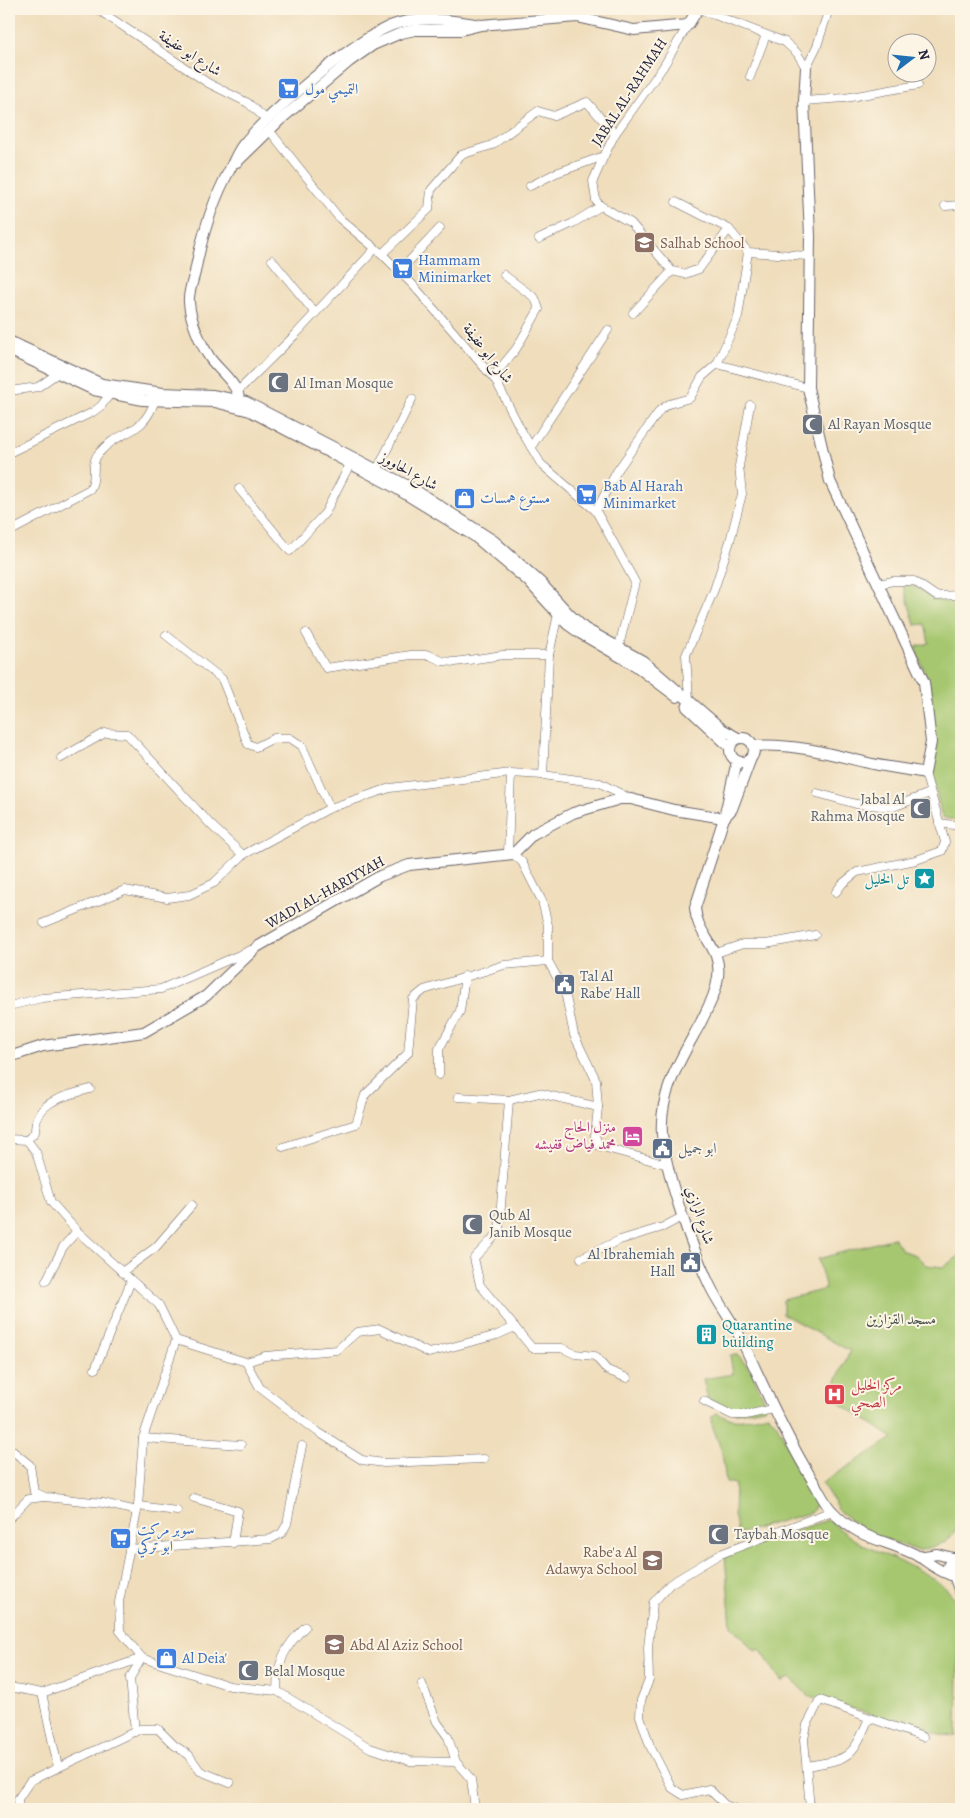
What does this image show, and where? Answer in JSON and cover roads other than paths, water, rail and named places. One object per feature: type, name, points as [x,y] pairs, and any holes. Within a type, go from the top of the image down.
[{"type":"main road","points":[[699,9],[688,25],[634,30],[576,17],[481,25],[459,21],[423,20],[398,23],[370,36],[330,66],[268,125],[241,147],[218,190],[205,224],[188,300],[196,330],[209,356],[238,400],[406,494],[474,536],[528,581],[558,614],[578,632],[636,666],[672,693],[730,747],[731,755],[737,760],[744,762],[751,758]]},
{"type":"main road","points":[[730,747],[738,738],[745,738],[754,746],[769,745],[824,751],[864,762],[925,773],[931,742],[924,682],[896,626],[879,584],[863,556],[830,481],[808,388],[808,256],[810,236],[804,101],[806,68]]},
{"type":"main road","name":"شارع الحاووز","points":[[9,341],[102,384],[163,393],[212,395],[238,400],[270,413],[412,488],[494,541],[541,583],[584,628],[643,661],[722,729],[738,738]]},
{"type":"main road","points":[[9,350],[94,390],[110,394],[154,400],[215,402],[238,400]]},
{"type":"main road","points":[[724,818],[732,809],[754,746]]},
{"type":"main road","points":[[716,953],[700,931],[696,921],[695,908],[724,818],[737,760]]},
{"type":"main road","points":[[511,854],[534,834],[573,812],[609,801],[631,799],[674,810],[724,818]]},
{"type":"main road","name":"WADI AL-HARIYYAH","points":[[9,1057],[44,1046],[144,1032],[206,996],[257,947],[380,876],[409,865],[511,854]]},
{"type":"main road","name":"شارع الرازي","points":[[716,953],[719,964],[714,997],[676,1067],[665,1096],[662,1133],[668,1165],[684,1216],[711,1288],[736,1328],[798,1458],[832,1511],[861,1535],[919,1557],[937,1570],[956,1577]]},
{"type":"main road","name":"شارع الرازي","points":[[919,1557],[937,1554],[958,1556]]},
{"type":"main road","points":[[958,1556],[948,1566],[956,1577],[961,1595]]},
{"type":"street","name":"شارع ابو عفيفة","points":[[97,9],[208,83],[248,103],[268,125],[340,219],[382,254],[413,285],[493,377],[541,464],[596,511],[632,573],[635,582],[619,646]]},
{"type":"street","points":[[699,9],[785,42],[797,53],[806,68]]},
{"type":"street","points":[[806,68],[818,46],[829,9]]},
{"type":"street","name":"JABAL AL-RAHMAH","points":[[601,206],[596,201],[592,181],[604,156],[616,134],[663,67],[688,25]]},
{"type":"street","points":[[750,76],[766,34]]},
{"type":"street","points":[[804,101],[845,98],[918,85]]},
{"type":"street","points":[[382,254],[429,209],[431,190],[461,155],[492,145],[538,111],[554,116],[587,102],[616,134]]},
{"type":"street","points":[[530,186],[556,173],[604,156]]},
{"type":"street","points":[[676,202],[729,229],[748,252],[808,256]]},
{"type":"street","points":[[944,206],[961,205]]},
{"type":"street","points":[[540,239],[573,223],[601,206],[631,223],[672,271],[686,274],[699,269],[729,229]]},
{"type":"street","points":[[399,272],[440,228]]},
{"type":"street","points":[[238,400],[375,249]]},
{"type":"street","points":[[596,511],[617,471],[660,410],[668,404],[691,397],[702,377],[717,364],[738,317],[748,252]]},
{"type":"street","points":[[272,260],[316,312]]},
{"type":"street","points":[[634,313],[672,271]]},
{"type":"street","points":[[493,377],[516,349],[539,309],[534,298],[504,275]]},
{"type":"street","points":[[531,447],[608,330]]},
{"type":"street","points":[[717,364],[808,388]]},
{"type":"street","points":[[9,391],[38,387],[58,373]]},
{"type":"street","points":[[9,453],[93,412],[101,406],[110,394]]},
{"type":"street","points":[[377,470],[412,399]]},
{"type":"street","points":[[9,532],[90,489],[94,483],[94,459],[100,451],[146,420],[154,400]]},
{"type":"street","points":[[688,699],[686,655],[714,590],[730,541],[742,494],[739,466],[750,405]]},
{"type":"street","points":[[239,490],[290,551],[325,513],[350,464]]},
{"type":"street","points":[[879,584],[893,581],[914,581],[936,596],[961,595]]},
{"type":"street","points":[[543,775],[549,655],[558,614]]},
{"type":"street","points":[[306,633],[326,668],[411,655],[429,655],[442,661],[455,662],[503,655],[549,655]]},
{"type":"street","points":[[166,635],[222,679],[248,744],[256,747],[274,738],[290,738],[302,746],[330,808]]},
{"type":"street","points":[[61,758],[105,733],[127,734],[211,825],[243,855]]},
{"type":"street","points":[[511,773],[511,854],[522,862],[542,901],[548,925],[548,961],[565,992],[574,1035],[596,1080],[598,1107],[595,1136],[599,1146],[668,1165]]},
{"type":"street","points":[[44,923],[125,890],[167,898],[189,895],[214,883],[243,855],[330,808],[390,788],[511,773],[543,775],[600,783],[631,799]]},
{"type":"street","points":[[836,892],[842,884],[857,872],[916,860],[942,851],[945,842],[925,773]]},
{"type":"street","points":[[817,793],[856,804],[893,807],[930,792]]},
{"type":"street","points":[[939,823],[961,826]]},
{"type":"street","points":[[716,953],[743,944],[766,944],[815,935]]},
{"type":"street","points":[[9,1006],[42,998],[161,990],[257,947]]},
{"type":"street","points":[[283,1147],[356,1124],[365,1095],[408,1053],[413,999],[424,990],[504,964],[548,961]]},
{"type":"street","points":[[439,1075],[439,1049],[460,1011],[465,976]]},
{"type":"street","points":[[9,1139],[27,1140],[35,1132],[35,1122],[45,1106],[54,1100],[90,1089]]},
{"type":"street","points":[[458,1097],[509,1100],[539,1093],[598,1107]]},
{"type":"street","points":[[509,1100],[499,1232],[474,1258],[480,1285],[532,1348],[562,1348],[575,1354],[596,1356],[607,1370],[627,1378]]},
{"type":"street","points":[[27,1140],[36,1152],[51,1202],[77,1230],[159,1305],[176,1340],[143,1438],[137,1509],[119,1602],[120,1631],[142,1658],[230,1686],[277,1691],[370,1748],[410,1761],[456,1762]]},
{"type":"street","points":[[122,1272],[156,1247],[192,1205]]},
{"type":"street","points":[[582,1258],[620,1240],[662,1227],[684,1216]]},
{"type":"street","points":[[46,1281],[63,1247],[77,1230]]},
{"type":"street","points":[[95,1369],[132,1281]]},
{"type":"street","points":[[176,1340],[246,1362],[265,1356],[337,1350],[357,1332],[380,1329],[429,1353],[497,1335],[515,1327]]},
{"type":"street","points":[[246,1362],[260,1388],[318,1432],[362,1460],[384,1464],[484,1459]]},
{"type":"street","points":[[704,1401],[732,1415],[746,1415],[773,1409]]},
{"type":"street","points":[[143,1438],[241,1445]]},
{"type":"street","points":[[129,1549],[271,1539],[284,1530],[302,1446]]},
{"type":"street","points":[[9,1448],[30,1465],[34,1492],[45,1497]]},
{"type":"street","points":[[9,1519],[28,1499],[45,1497],[103,1503],[137,1509],[177,1511]]},
{"type":"street","points":[[194,1498],[238,1511],[232,1543]]},
{"type":"street","points":[[736,1809],[725,1804],[708,1789],[683,1795],[672,1788],[650,1746],[640,1716],[641,1700],[649,1680],[648,1647],[653,1603],[670,1584],[718,1556],[832,1511]]},
{"type":"street","points":[[277,1691],[277,1671],[284,1653],[292,1640],[306,1626]]},
{"type":"street","points":[[9,1687],[42,1693],[142,1658]]},
{"type":"street","points":[[135,1732],[130,1678],[142,1658]]},
{"type":"street","points":[[422,1684],[437,1722],[448,1737],[456,1762],[472,1779],[475,1809]]},
{"type":"street","points":[[42,1693],[58,1767]]},
{"type":"street","points":[[810,1809],[804,1739],[807,1725],[820,1700],[924,1737]]},
{"type":"street","points":[[807,1766],[841,1761],[857,1747],[869,1718]]},
{"type":"street","points":[[19,1809],[18,1798],[30,1782],[140,1728],[158,1728],[174,1745],[189,1755],[200,1771],[230,1782]]},
{"type":"place","name":"التميمي مول","points":[[289,89]]},
{"type":"place","name":"Salhab School","points":[[644,243]]},
{"type":"place","name":"Hammam Minimarket","points":[[402,269]]},
{"type":"place","name":"Al Iman Mosque","points":[[278,383]]},
{"type":"place","name":"Al Rayan Mosque","points":[[812,424]]},
{"type":"place","name":"Bab Al Harah Minimarket","points":[[587,495]]},
{"type":"place","name":"مستوع همسات","points":[[464,498]]},
{"type":"place","name":"Jabal Al Rahma Mosque","points":[[921,808]]},
{"type":"place","name":"تل الخليل","points":[[925,879]]},
{"type":"place","name":"Tal Al Rabe' Hall","points":[[564,985]]},
{"type":"place","name":"منزل الحاج محمد فياض قفيشه","points":[[632,1136]]},
{"type":"place","name":"ابو جميل","points":[[662,1148]]},
{"type":"place","name":"Qub Al Janib Mosque","points":[[473,1224]]},
{"type":"place","name":"Al Ibrahemiah Hall","points":[[691,1263]]},
{"type":"place","name":"Quarantine building","points":[[706,1334]]},
{"type":"place","name":"مركز الخليل الصحي","points":[[835,1394]]},
{"type":"place","name":"Taybah Mosque","points":[[718,1534]]},
{"type":"place","name":"سوبر مركت ابو تركي","points":[[121,1538]]},
{"type":"place","name":"Rabe'a Al Adawya School","points":[[653,1561]]},
{"type":"place","name":"Abd Al Aziz School","points":[[334,1645]]},
{"type":"place","name":"Al Deia'","points":[[166,1658]]},
{"type":"place","name":"Belal Mosque","points":[[248,1671]]},
{"type":"park label","name":"مسجد القزازين","points":[[901,1319]]}]
